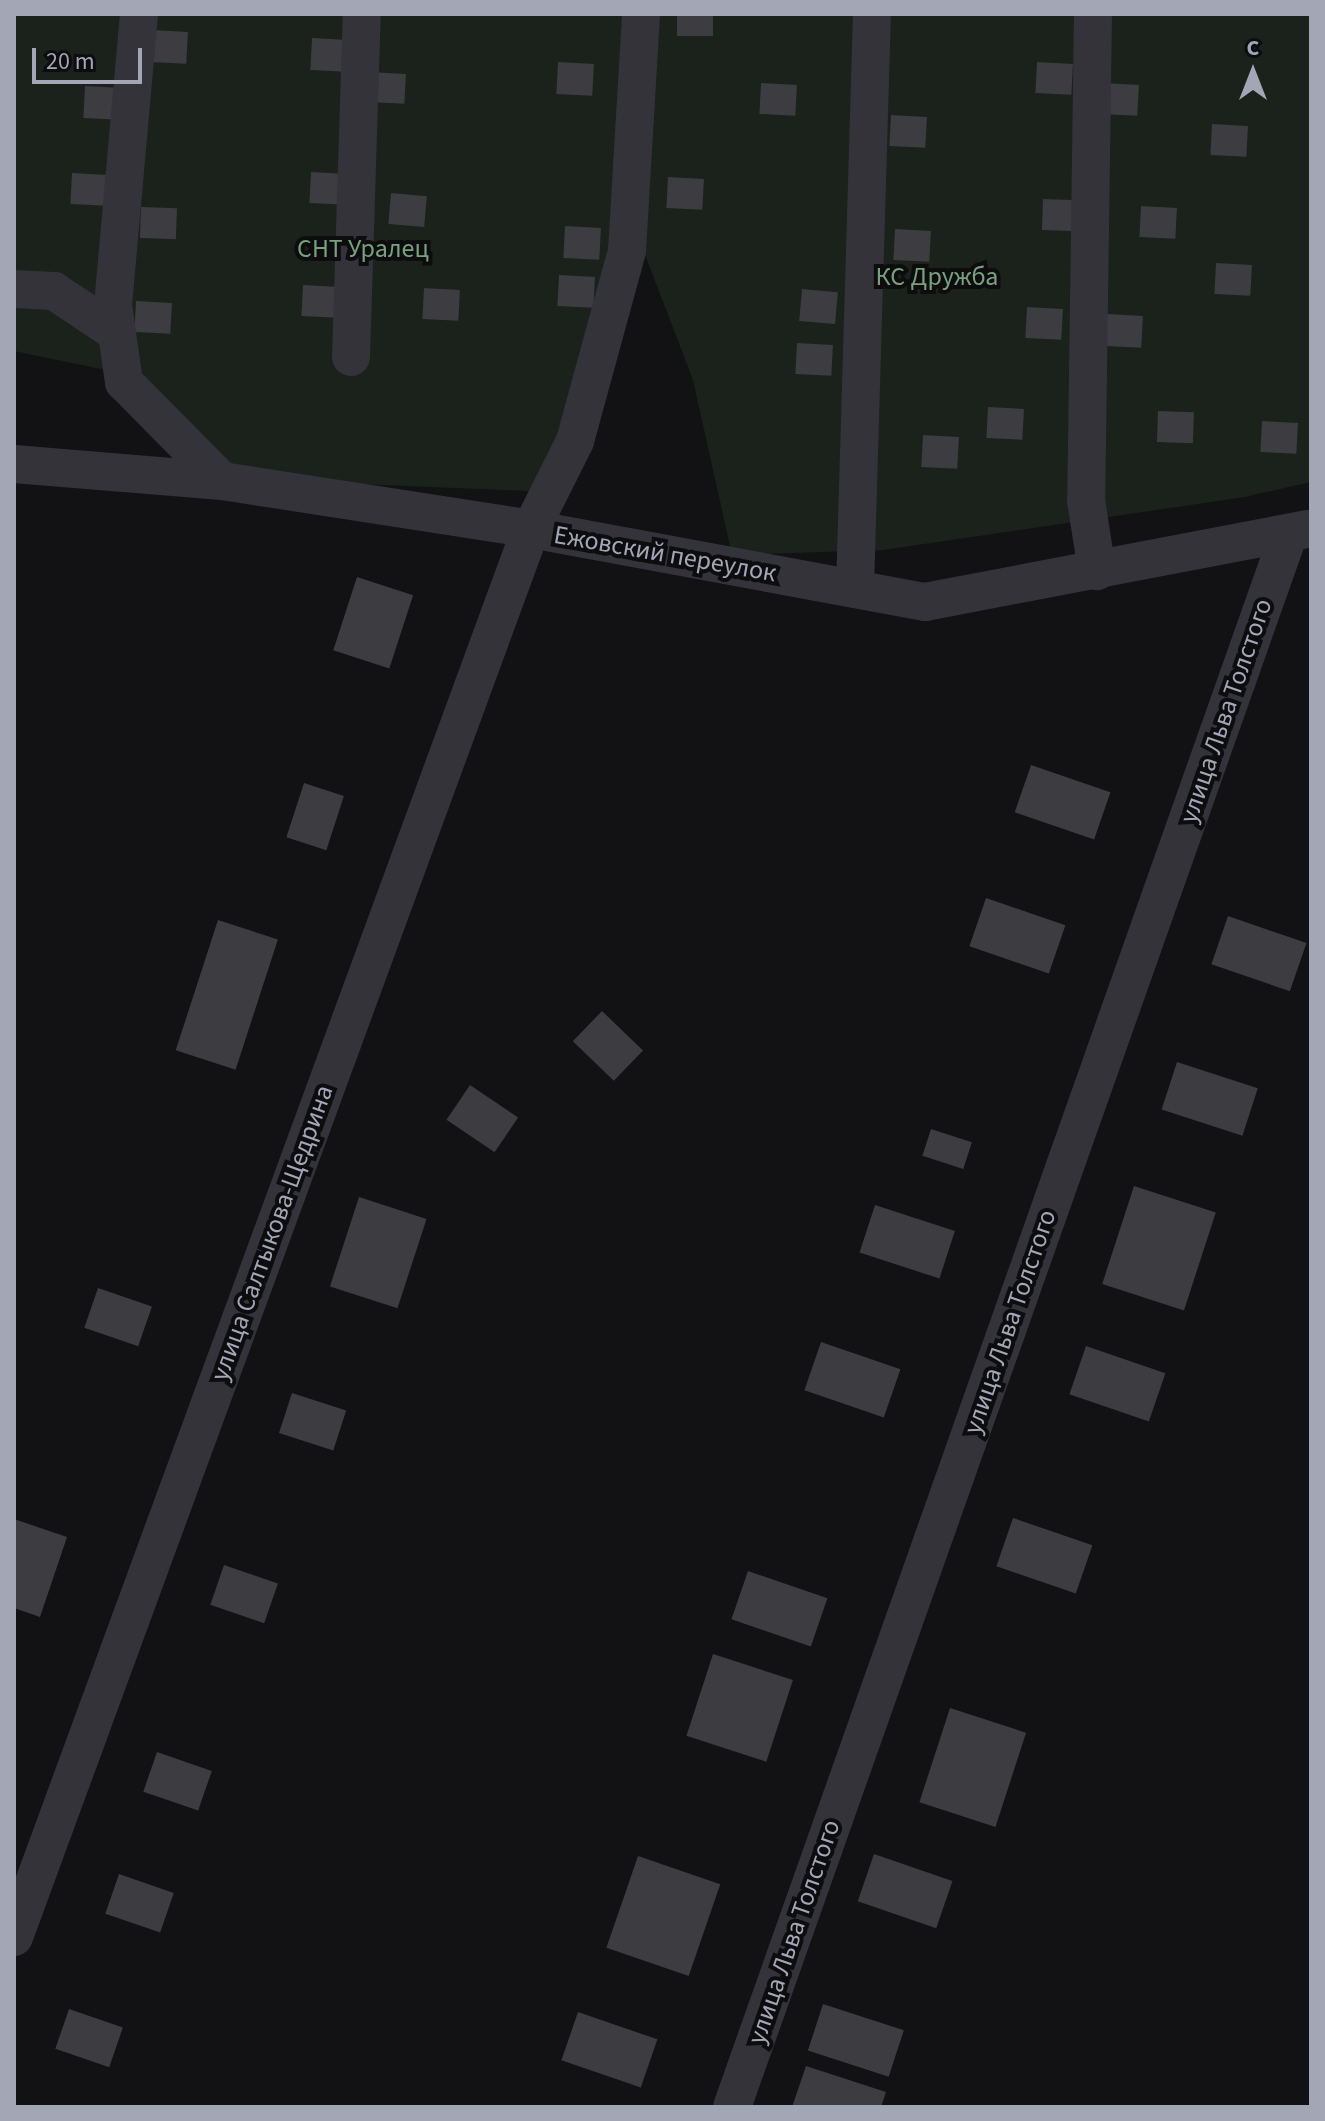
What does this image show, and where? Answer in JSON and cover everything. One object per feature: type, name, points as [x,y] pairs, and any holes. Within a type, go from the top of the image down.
[{"type":"street","points":[[139,14],[113,305],[124,382],[222,481]]},
{"type":"street","points":[[351,357],[362,14]]},
{"type":"street","name":"улица Салтыкова-Щедрина","points":[[14,1937],[531,529],[575,441],[627,251],[641,14]]},
{"type":"street","points":[[855,589],[872,14]]},
{"type":"street","points":[[1093,14],[1086,500],[1097,571]]},
{"type":"street","points":[[14,289],[54,291],[117,333]]},
{"type":"street","name":"Ежовский переулок","points":[[14,464],[222,481],[531,529],[925,602],[1299,532]]},
{"type":"street","name":"улица Льва Толстого","points":[[732,2107],[1299,532]]},
{"type":"green space","points":[[14,14],[1311,14],[1311,482],[1245,497],[883,550],[732,555],[693,380],[631,218],[575,441],[530,491],[235,479],[144,378],[14,351]]},
{"type":"building","points":[[677,14],[713,14],[713,36],[677,36]]},
{"type":"building","points":[[152,30],[188,32],[186,64],[150,62]]},
{"type":"building","points":[[312,38],[348,40],[346,72],[310,70]]},
{"type":"building","points":[[558,62],[594,64],[592,96],[556,94]]},
{"type":"building","points":[[1037,62],[1073,64],[1071,95],[1035,93]]},
{"type":"building","points":[[370,72],[406,74],[404,104],[368,102]]},
{"type":"building","points":[[761,83],[797,85],[795,116],[759,114]]},
{"type":"building","points":[[1103,83],[1139,85],[1137,116],[1101,114]]},
{"type":"building","points":[[85,86],[121,88],[119,120],[83,118]]},
{"type":"building","points":[[891,115],[927,117],[925,148],[889,146]]},
{"type":"building","points":[[1212,124],[1248,126],[1246,157],[1210,155]]},
{"type":"building","points":[[311,172],[347,174],[345,205],[309,203]]},
{"type":"building","points":[[72,173],[108,175],[106,206],[70,204]]},
{"type":"building","points":[[668,177],[704,179],[702,210],[666,208]]},
{"type":"building","points":[[391,193],[427,196],[424,227],[388,224]]},
{"type":"building","points":[[1043,199],[1079,200],[1078,231],[1042,230]]},
{"type":"building","points":[[1141,206],[1177,208],[1175,239],[1139,237]]},
{"type":"building","points":[[141,207],[177,208],[176,239],[140,238]]},
{"type":"building","points":[[565,226],[601,228],[599,260],[563,258]]},
{"type":"building","points":[[895,229],[931,231],[929,262],[893,260]]},
{"type":"building","points":[[1216,263],[1252,265],[1250,296],[1214,294]]},
{"type":"building","points":[[559,275],[595,277],[593,308],[557,306]]},
{"type":"building","points":[[303,285],[339,287],[337,318],[301,316]]},
{"type":"building","points":[[424,288],[460,290],[458,321],[422,319]]},
{"type":"building","points":[[802,289],[838,292],[835,324],[799,321]]},
{"type":"building","points":[[136,301],[172,303],[170,334],[134,332]]},
{"type":"building","points":[[1027,307],[1063,309],[1061,340],[1025,338]]},
{"type":"building","points":[[1107,314],[1143,316],[1141,348],[1105,346]]},
{"type":"building","points":[[797,343],[833,345],[831,376],[795,374]]},
{"type":"building","points":[[988,407],[1024,409],[1022,440],[986,438]]},
{"type":"building","points":[[1158,411],[1194,412],[1193,443],[1157,442]]},
{"type":"building","points":[[1262,421],[1298,423],[1296,454],[1260,452]]},
{"type":"building","points":[[923,435],[959,437],[957,469],[921,467]]},
{"type":"building","points":[[357,577],[413,595],[389,668],[333,650]]},
{"type":"building","points":[[1031,765],[1110,792],[1094,840],[1015,812]]},
{"type":"building","points":[[304,783],[344,796],[326,850],[286,837]]},
{"type":"building","points":[[986,898],[1065,925],[1049,974],[969,946]]},
{"type":"building","points":[[1228,916],[1306,943],[1290,991],[1211,964]]},
{"type":"building","points":[[218,920],[278,939],[236,1070],[176,1050]]},
{"type":"building","points":[[602,1011],[643,1051],[614,1081],[573,1041]]},
{"type":"building","points":[[1177,1062],[1258,1088],[1242,1136],[1162,1110]]},
{"type":"building","points":[[470,1085],[518,1117],[495,1152],[447,1120]]},
{"type":"building","points":[[931,1129],[972,1142],[963,1169],[922,1156]]},
{"type":"building","points":[[1134,1186],[1216,1213],[1184,1311],[1102,1284]]},
{"type":"building","points":[[359,1197],[427,1219],[397,1308],[330,1286]]},
{"type":"building","points":[[875,1205],[955,1231],[939,1279],[860,1253]]},
{"type":"building","points":[[98,1288],[152,1307],[138,1346],[84,1328]]},
{"type":"building","points":[[821,1342],[900,1369],[884,1418],[804,1390]]},
{"type":"building","points":[[1086,1346],[1165,1373],[1149,1422],[1069,1394]]},
{"type":"building","points":[[292,1393],[346,1411],[333,1451],[279,1433]]},
{"type":"building","points":[[1013,1518],[1092,1545],[1076,1594],[996,1566]]},
{"type":"building","points":[[14,1519],[67,1537],[40,1617],[14,1608]]},
{"type":"building","points":[[224,1565],[278,1584],[264,1623],[210,1605]]},
{"type":"building","points":[[748,1571],[827,1598],[811,1647],[731,1619]]},
{"type":"building","points":[[713,1654],[793,1680],[766,1762],[686,1736]]},
{"type":"building","points":[[950,1708],[1026,1733],[995,1827],[919,1802]]},
{"type":"building","points":[[157,1752],[212,1771],[198,1811],[143,1792]]},
{"type":"building","points":[[874,1854],[952,1881],[936,1928],[858,1901]]},
{"type":"building","points":[[638,1856],[720,1884],[689,1976],[606,1948]]},
{"type":"building","points":[[119,1874],[174,1893],[160,1933],[105,1914]]},
{"type":"building","points":[[823,2004],[904,2030],[889,2077],[808,2051]]},
{"type":"building","points":[[69,2009],[123,2028],[109,2067],[55,2049]]},
{"type":"building","points":[[578,2012],[657,2039],[641,2088],[561,2060]]},
{"type":"building","points":[[806,2066],[886,2092],[881,2107],[792,2107]]},
{"type":"park label","name":"СНТ Уралец","points":[[363,249]]},
{"type":"park label","name":"КС Дружба","points":[[937,277]]}]
